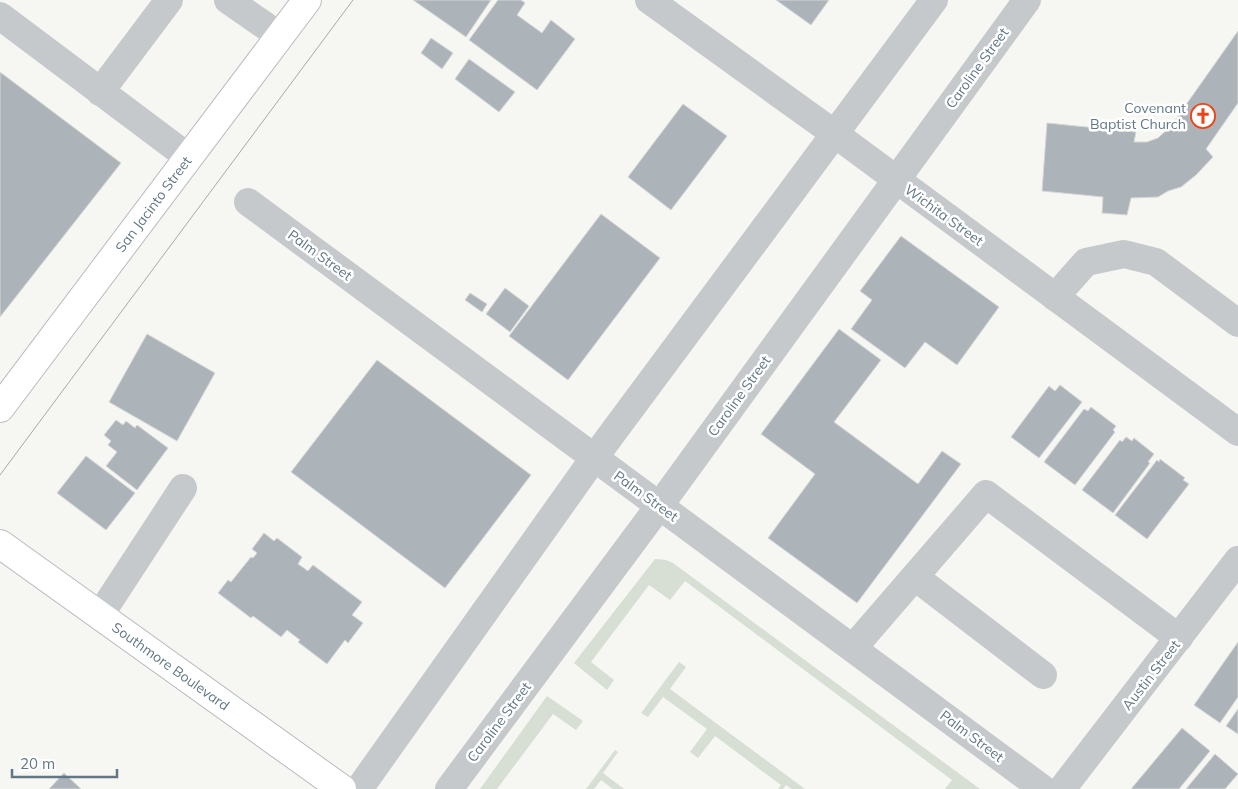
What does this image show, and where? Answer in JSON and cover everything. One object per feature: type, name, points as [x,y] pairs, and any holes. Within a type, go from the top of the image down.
[{"type":"main road","name":"San Jacinto Street","points":[[0,408],[307,0]]},
{"type":"main road","name":"Southmore Boulevard","points":[[0,544],[342,789]]},
{"type":"street","points":[[100,92],[169,0]]},
{"type":"street","points":[[228,0],[280,36]]},
{"type":"street","name":"Wichita Street","points":[[649,0],[835,134],[1238,432]]},
{"type":"street","points":[[359,789],[594,458],[934,0]]},
{"type":"street","name":"Caroline Street","points":[[448,789],[660,506],[1027,0]]},
{"type":"street","points":[[0,16],[188,157]]},
{"type":"street","name":"Palm Street","points":[[248,202],[1043,789]]},
{"type":"street","points":[[1055,297],[1086,262],[1124,254],[1156,262],[1238,323]]},
{"type":"street","points":[[100,615],[184,488]]},
{"type":"street","points":[[853,648],[986,494],[1179,638]]},
{"type":"street","name":"Austin Street","points":[[1062,789],[1238,560]]},
{"type":"street","points":[[915,577],[1043,675]]},
{"type":"shaded area","points":[[655,559],[673,563],[980,789],[945,789],[952,780],[685,581],[670,600],[649,585],[591,662],[614,680],[607,690],[574,663]]},
{"type":"shaded area","points":[[679,662],[686,667],[670,689],[805,789],[792,789],[786,785],[783,789],[778,789],[781,785],[715,736],[698,758],[690,752],[707,729],[663,697],[648,717],[641,713]]},
{"type":"shaded area","points":[[547,696],[583,721],[576,730],[553,714],[497,789],[480,789]]},
{"type":"shaded area","points":[[615,750],[618,752],[603,773],[624,789],[613,789],[601,780],[594,789],[586,789]]},
{"type":"building","points":[[413,0],[491,0],[466,37]]},
{"type":"building","points":[[498,0],[521,0],[525,3],[517,15],[542,33],[551,20],[575,39],[537,90],[469,40]]},
{"type":"building","points":[[776,0],[829,0],[811,25]]},
{"type":"building","points":[[1238,31],[1238,103],[1206,149],[1213,157],[1196,175],[1181,187],[1168,191],[1158,197],[1131,198],[1127,215],[1102,213],[1103,197],[1042,191],[1047,123],[1136,132],[1134,142],[1147,142],[1158,138],[1171,126]]},
{"type":"building","points":[[431,38],[453,53],[442,69],[421,53]]},
{"type":"building","points":[[469,59],[515,92],[499,112],[455,79]]},
{"type":"building","points":[[0,72],[121,163],[0,317]]},
{"type":"building","points":[[683,104],[727,136],[671,210],[628,177]]},
{"type":"building","points":[[601,214],[660,258],[568,380],[509,336]]},
{"type":"building","points":[[901,236],[999,307],[957,365],[925,342],[905,368],[851,329],[872,300],[860,291]]},
{"type":"building","points":[[505,288],[529,306],[510,332],[486,314]]},
{"type":"building","points":[[470,293],[487,304],[482,312],[465,300]]},
{"type":"building","points":[[839,329],[881,360],[834,422],[918,484],[942,451],[961,464],[857,603],[768,538],[815,474],[761,434]]},
{"type":"building","points":[[147,334],[215,373],[177,441],[109,402]]},
{"type":"building","points":[[377,360],[531,475],[445,588],[291,472]]},
{"type":"building","points":[[1060,385],[1082,402],[1039,458],[1011,437],[1049,386],[1055,391]]},
{"type":"building","points":[[1091,407],[1116,426],[1113,430],[1115,432],[1075,485],[1044,462],[1084,409],[1088,411]]},
{"type":"building","points":[[116,420],[123,425],[126,421],[135,428],[137,425],[168,448],[137,490],[106,466],[117,452],[108,445],[111,441],[104,435]]},
{"type":"building","points":[[1126,437],[1132,441],[1134,438],[1154,454],[1148,462],[1150,463],[1113,513],[1082,490],[1120,440],[1122,442]]},
{"type":"building","points":[[86,456],[135,493],[106,530],[57,493]]},
{"type":"building","points":[[1160,459],[1185,478],[1183,480],[1189,484],[1147,539],[1115,515],[1157,460],[1159,462]]},
{"type":"building","points":[[264,533],[274,541],[277,538],[302,557],[298,564],[308,571],[313,565],[362,602],[352,615],[363,623],[348,643],[345,640],[327,664],[298,642],[300,640],[287,630],[281,637],[253,616],[251,618],[218,593],[228,580],[231,582],[251,557],[253,558],[257,553],[252,549]]},
{"type":"building","points":[[1238,642],[1238,697],[1220,723],[1194,705]]},
{"type":"building","points":[[1238,709],[1238,734],[1226,726]]},
{"type":"building","points":[[1182,728],[1210,751],[1179,789],[1131,789]]},
{"type":"building","points":[[1215,754],[1238,774],[1225,789],[1186,789]]},
{"type":"building","points":[[64,773],[81,789],[49,789]]},
{"type":"tram line","points":[[0,475],[353,0]]},
{"type":"place","name":"Covenant Baptist Church","points":[[1203,116]]}]
